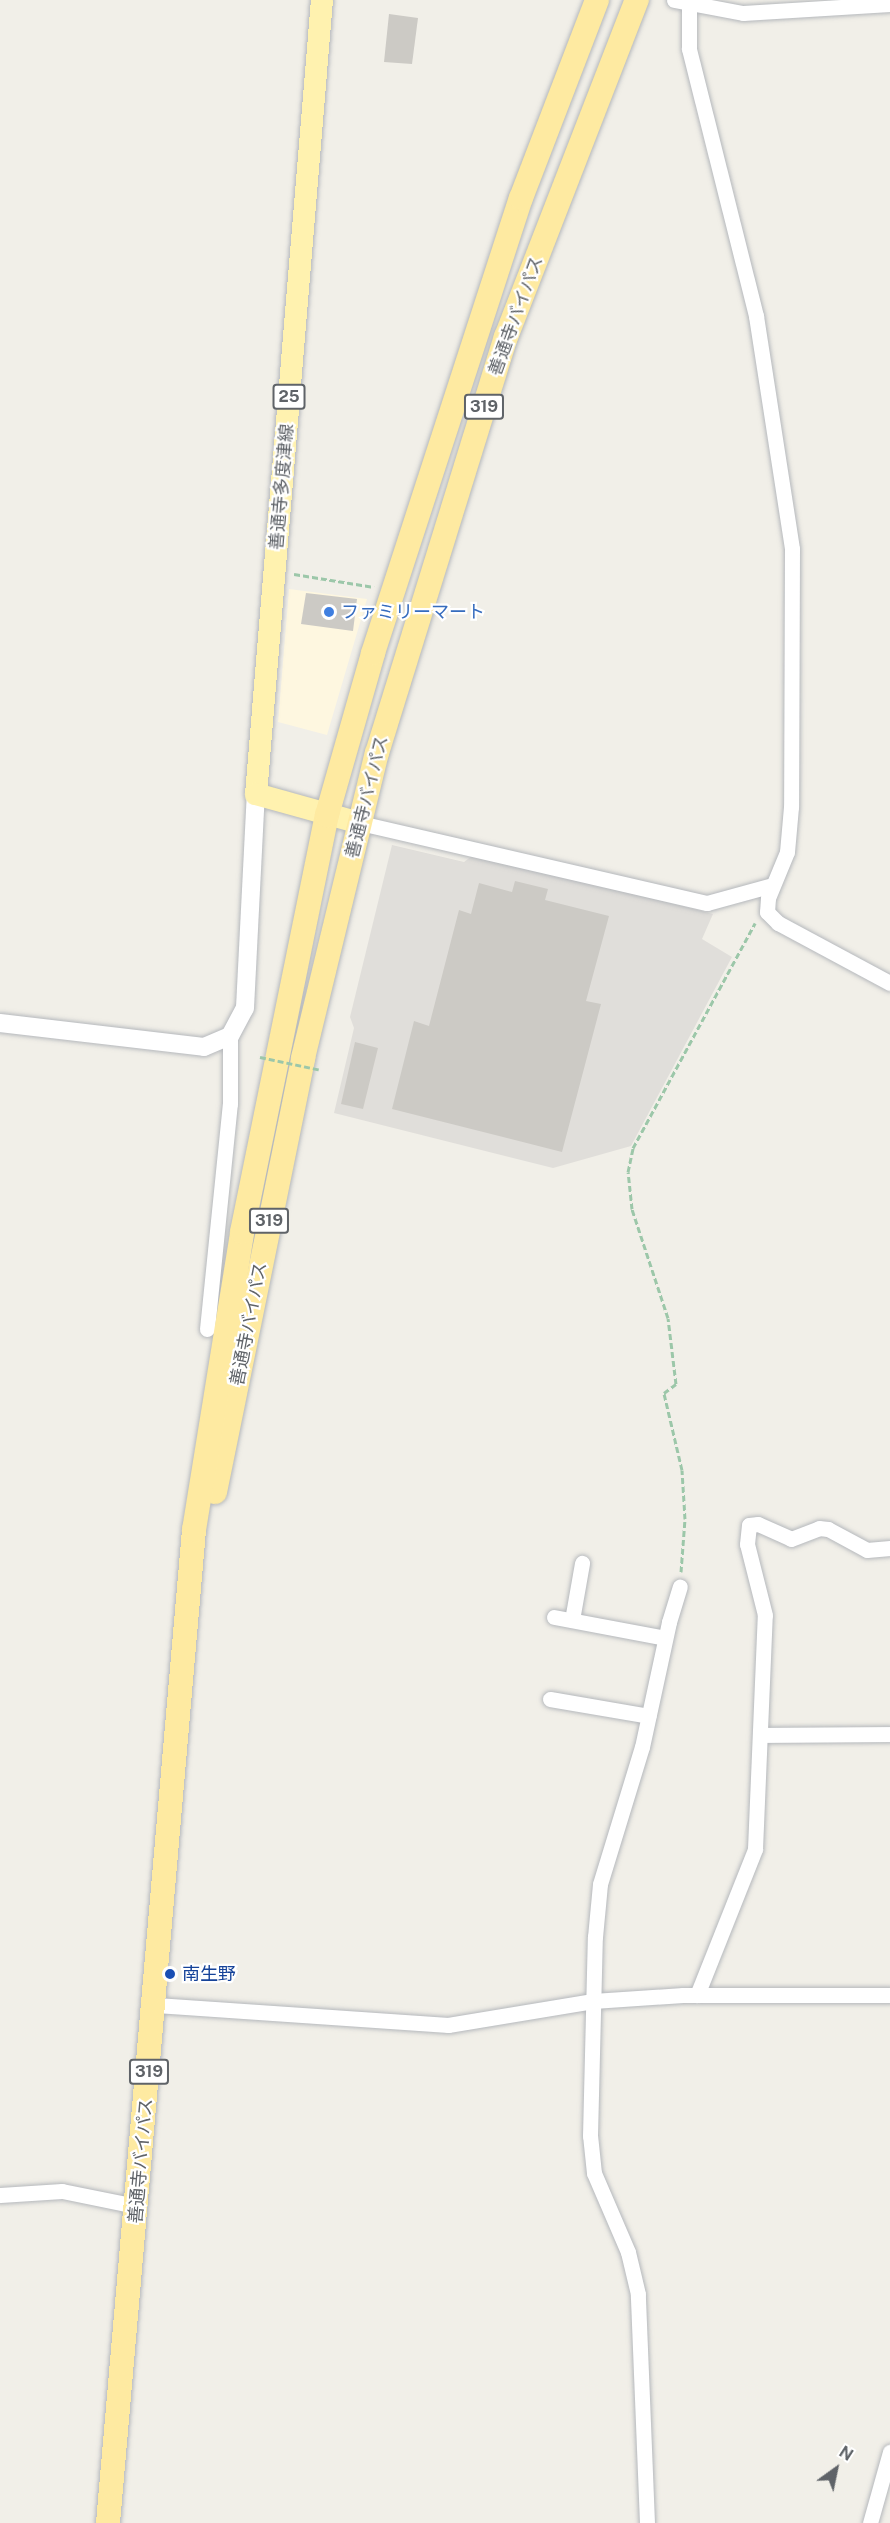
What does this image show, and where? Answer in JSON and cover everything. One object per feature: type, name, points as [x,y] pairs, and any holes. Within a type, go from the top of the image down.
[{"type":"highway","name":"善通寺バイパス","points":[[108,2523],[156,2005],[194,1530],[242,1232],[327,815],[408,537],[521,198],[597,0]]},
{"type":"highway","name":"善通寺バイパス","points":[[185,1620],[230,1420],[303,1058],[377,753],[438,548],[506,337],[637,0]]},
{"type":"main road","name":"善通寺多度津線","points":[[256,794],[322,0]]},
{"type":"main road","points":[[256,794],[360,824]]},
{"type":"street","points":[[890,4],[743,13],[681,1],[690,49],[756,316],[789,520],[791,807],[787,852],[770,891],[767,912],[778,923],[890,983]]},
{"type":"street","points":[[207,1329],[230,1104],[230,1035],[245,1008],[256,794]]},
{"type":"street","points":[[360,824],[708,903],[770,891]]},
{"type":"street","points":[[0,1023],[204,1047],[230,1035]]},
{"type":"street","points":[[697,1995],[755,1849],[765,1615],[747,1544],[749,1525],[758,1524],[791,1539],[819,1528],[828,1529],[867,1550],[890,1548]]},
{"type":"street","points":[[572,1620],[582,1563]]},
{"type":"street","points":[[647,2523],[638,2294],[628,2252],[594,2173],[590,2136],[593,2001],[600,1884],[649,1716],[665,1638],[680,1587]]},
{"type":"street","points":[[554,1617],[665,1638]]},
{"type":"street","points":[[550,1699],[649,1716]]},
{"type":"street","points":[[761,1736],[890,1734]]},
{"type":"street","points":[[156,2005],[448,2025],[593,2001],[697,1995],[890,1995]]},
{"type":"street","points":[[0,2195],[62,2191],[136,2206]]},
{"type":"street","points":[[870,2523],[890,2452]]},
{"type":"path","points":[[274,572],[377,588]]},
{"type":"path","points":[[680,1587],[685,1509],[682,1470],[664,1393],[676,1384],[668,1318],[632,1209],[628,1172],[633,1148],[770,891]]},
{"type":"path","points":[[260,1057],[321,1070]]},
{"type":"shaded area","points":[[289,589],[367,599],[327,735],[278,722]]},
{"type":"shaded area","points":[[392,845],[464,862],[476,853],[713,914],[702,939],[732,957],[631,1146],[553,1168],[334,1113],[354,1028],[350,1017]]},
{"type":"building","points":[[389,14],[418,18],[412,64],[384,62]]},
{"type":"building","name":"ファミリーマート","points":[[306,593],[357,599],[353,631],[301,624]]},
{"type":"building","points":[[515,881],[548,889],[545,900],[609,916],[586,1001],[601,1004],[562,1152],[392,1109],[414,1021],[429,1026],[459,910],[471,914],[479,883],[512,892]]},
{"type":"building","points":[[355,1042],[378,1048],[363,1109],[341,1104]]},
{"type":"place","name":"ファミリーマート","points":[[329,612]]},
{"type":"place","name":"南生野","points":[[170,1974]]}]
